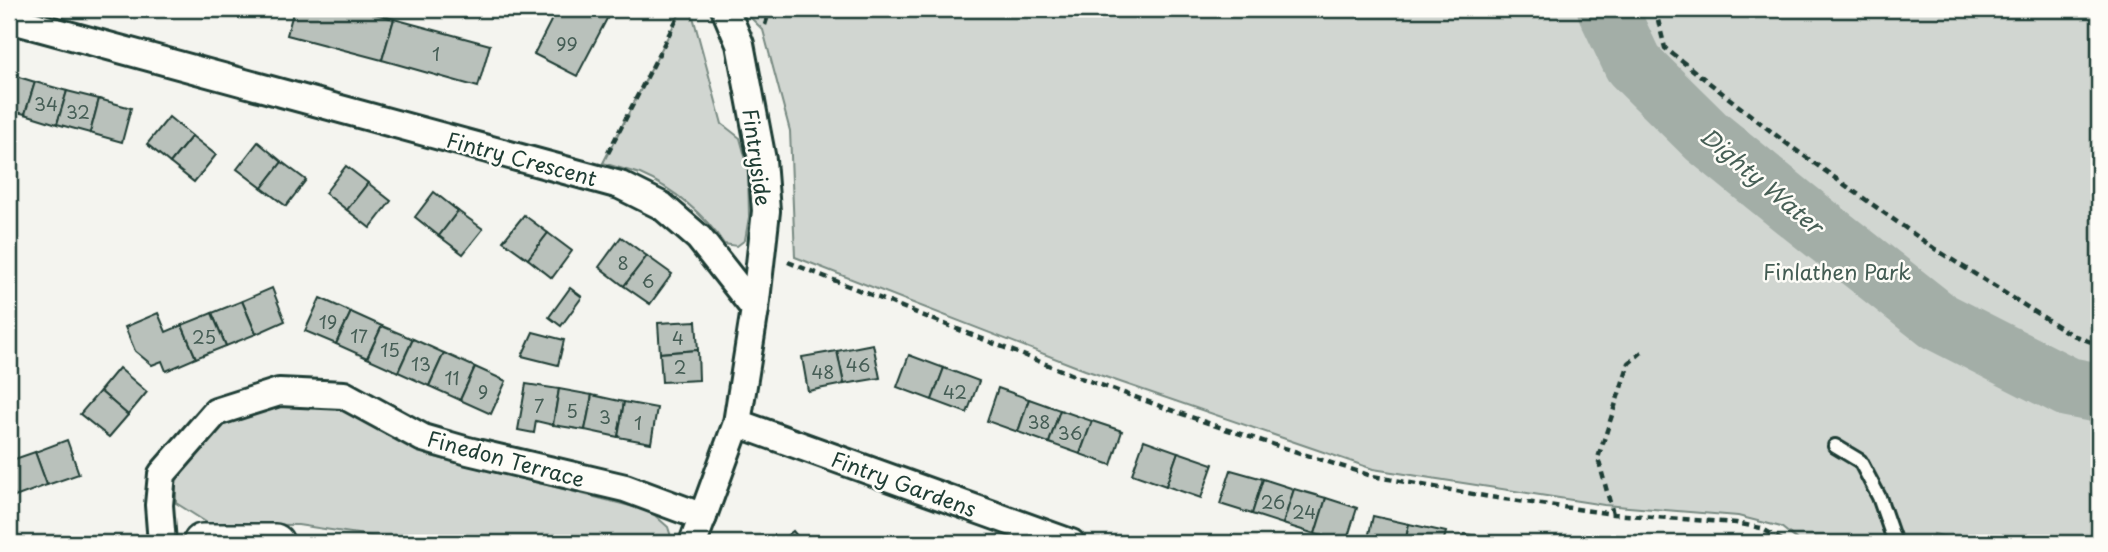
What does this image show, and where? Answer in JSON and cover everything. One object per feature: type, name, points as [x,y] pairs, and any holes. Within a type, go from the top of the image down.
[{"type":"street","name":"Fintryside","points":[[725,9],[740,44],[762,160],[766,211],[755,309]]},
{"type":"street","name":"Fintry Crescent","points":[[9,19],[620,185],[662,206],[699,238],[755,309]]},
{"type":"street","points":[[693,543],[737,423],[755,309]]},
{"type":"street","name":"Finedon Terrace","points":[[162,543],[159,505],[162,474],[216,412],[279,392],[344,396],[423,438],[625,488],[703,517]]},
{"type":"street","name":"Fintry Gardens","points":[[737,423],[1071,543]]},
{"type":"street","points":[[202,543],[275,543]]},
{"type":"lane","points":[[1835,446],[1860,461],[1879,497],[1895,543]]},
{"type":"path","points":[[603,163],[682,9]]},
{"type":"path","points":[[1661,9],[1658,20],[1665,48],[1786,143],[1935,249],[2070,334],[2099,345]]},
{"type":"path","points":[[763,254],[1082,378],[1225,429],[1372,476],[1489,497],[1613,514],[1736,523],[1761,528],[1787,543]]},
{"type":"path","points":[[1613,514],[1598,458],[1629,363],[1643,351]]},
{"type":"green space","points":[[682,9],[691,9],[722,124],[740,138],[748,167],[749,217],[745,240],[737,246],[724,244],[698,213],[664,187],[640,174],[603,163]]},
{"type":"green space","name":"Finlathen Park","points":[[742,9],[2099,9],[2099,543],[1970,543],[1934,534],[1931,543],[1801,543],[1781,527],[1738,516],[1604,505],[1373,469],[1085,370],[795,257],[790,131],[763,30]]},
{"type":"green space","points":[[280,403],[343,408],[427,455],[650,511],[668,527],[673,543],[417,543],[298,525],[209,524],[176,503],[176,474],[222,422]]},
{"type":"building","points":[[195,9],[223,9],[221,16]]},
{"type":"building","points":[[294,9],[356,9],[394,19],[382,60],[287,35]]},
{"type":"building","points":[[557,9],[612,9],[577,76],[534,54]]},
{"type":"building","points":[[394,19],[490,45],[478,87],[382,60]]},
{"type":"building","points":[[9,74],[35,82],[25,114],[9,110]]},
{"type":"building","points":[[35,82],[67,91],[57,124],[25,114]]},
{"type":"building","points":[[67,91],[99,99],[90,133],[57,124]]},
{"type":"building","points":[[99,99],[131,108],[122,142],[90,133]]},
{"type":"building","points":[[169,117],[192,136],[170,163],[147,144]]},
{"type":"building","points":[[192,136],[216,155],[194,182],[170,163]]},
{"type":"building","points":[[258,142],[282,162],[262,188],[237,169]]},
{"type":"building","points":[[282,162],[306,180],[286,206],[262,188]]},
{"type":"building","points":[[346,166],[368,183],[347,210],[325,193]]},
{"type":"building","points":[[368,183],[391,201],[370,228],[347,210]]},
{"type":"building","points":[[434,192],[458,211],[439,236],[415,217]]},
{"type":"building","points":[[458,211],[483,229],[463,254],[439,236]]},
{"type":"building","points":[[524,215],[548,233],[528,259],[503,241]]},
{"type":"building","points":[[548,233],[572,251],[552,278],[528,259]]},
{"type":"building","points":[[621,237],[647,256],[624,286],[599,267]]},
{"type":"building","points":[[647,256],[672,274],[650,304],[624,286]]},
{"type":"building","points":[[272,288],[285,321],[256,334],[242,301]]},
{"type":"building","points":[[570,288],[582,297],[561,326],[549,317]]},
{"type":"building","points":[[320,298],[351,312],[336,344],[305,331]]},
{"type":"building","points":[[242,301],[256,334],[226,346],[212,313]]},
{"type":"building","points":[[351,312],[382,326],[367,358],[336,344]]},
{"type":"building","points":[[158,313],[166,332],[182,325],[196,358],[166,371],[162,361],[152,365],[135,351],[125,327]]},
{"type":"building","points":[[212,313],[226,346],[196,358],[182,325]]},
{"type":"building","points":[[696,321],[698,350],[660,353],[658,323]]},
{"type":"building","points":[[382,326],[413,339],[398,372],[367,358]]},
{"type":"building","points":[[533,332],[564,340],[558,365],[522,356]]},
{"type":"building","points":[[413,339],[444,353],[429,386],[398,372]]},
{"type":"building","points":[[873,344],[880,378],[844,384],[837,351]]},
{"type":"building","points":[[698,350],[699,380],[662,382],[660,353]]},
{"type":"building","points":[[837,351],[844,384],[808,391],[802,357]]},
{"type":"building","points":[[444,353],[475,367],[460,400],[429,386]]},
{"type":"building","points":[[909,355],[944,368],[932,400],[897,387]]},
{"type":"building","points":[[475,367],[506,381],[491,414],[460,400]]},
{"type":"building","points":[[119,368],[147,392],[128,415],[100,391]]},
{"type":"building","points":[[944,368],[979,381],[967,413],[932,400]]},
{"type":"building","points":[[526,384],[559,389],[553,425],[536,421],[534,433],[518,430]]},
{"type":"building","points":[[998,388],[1029,399],[1018,432],[987,421]]},
{"type":"building","points":[[559,389],[592,395],[585,430],[553,425]]},
{"type":"building","points":[[100,391],[128,415],[109,437],[80,414]]},
{"type":"building","points":[[592,395],[624,402],[618,437],[585,430]]},
{"type":"building","points":[[1029,399],[1060,410],[1049,443],[1018,432]]},
{"type":"building","points":[[624,402],[657,408],[651,443],[618,437]]},
{"type":"building","points":[[1060,410],[1092,421],[1080,454],[1049,443]]},
{"type":"building","points":[[1092,421],[1122,431],[1111,465],[1080,454]]},
{"type":"building","points":[[67,440],[79,474],[47,485],[35,452]]},
{"type":"building","points":[[1144,440],[1178,452],[1166,486],[1132,474]]},
{"type":"building","points":[[35,452],[47,485],[15,497],[9,479],[9,461]]},
{"type":"building","points":[[1178,452],[1213,464],[1201,498],[1166,486]]},
{"type":"building","points":[[1231,470],[1263,479],[1252,514],[1220,504]]},
{"type":"building","points":[[1263,479],[1294,489],[1283,524],[1252,514]]},
{"type":"building","points":[[1294,489],[1326,498],[1315,534],[1283,524]]},
{"type":"building","points":[[1326,498],[1357,508],[1346,543],[1315,534]]},
{"type":"building","points":[[1373,516],[1409,524],[1405,543],[1367,543]]},
{"type":"building","points":[[1409,524],[1446,532],[1443,543],[1405,543]]},
{"type":"building","points":[[793,531],[803,543],[778,543]]},
{"type":"building","points":[[1464,534],[1497,538],[1496,543],[1463,543]]},
{"type":"building","points":[[1497,538],[1530,543],[1496,543]]},
{"type":"waterway","name":"Dighty Water","points":[[1607,9],[1633,64],[1707,137],[1938,321],[2068,387],[2099,393]]}]
